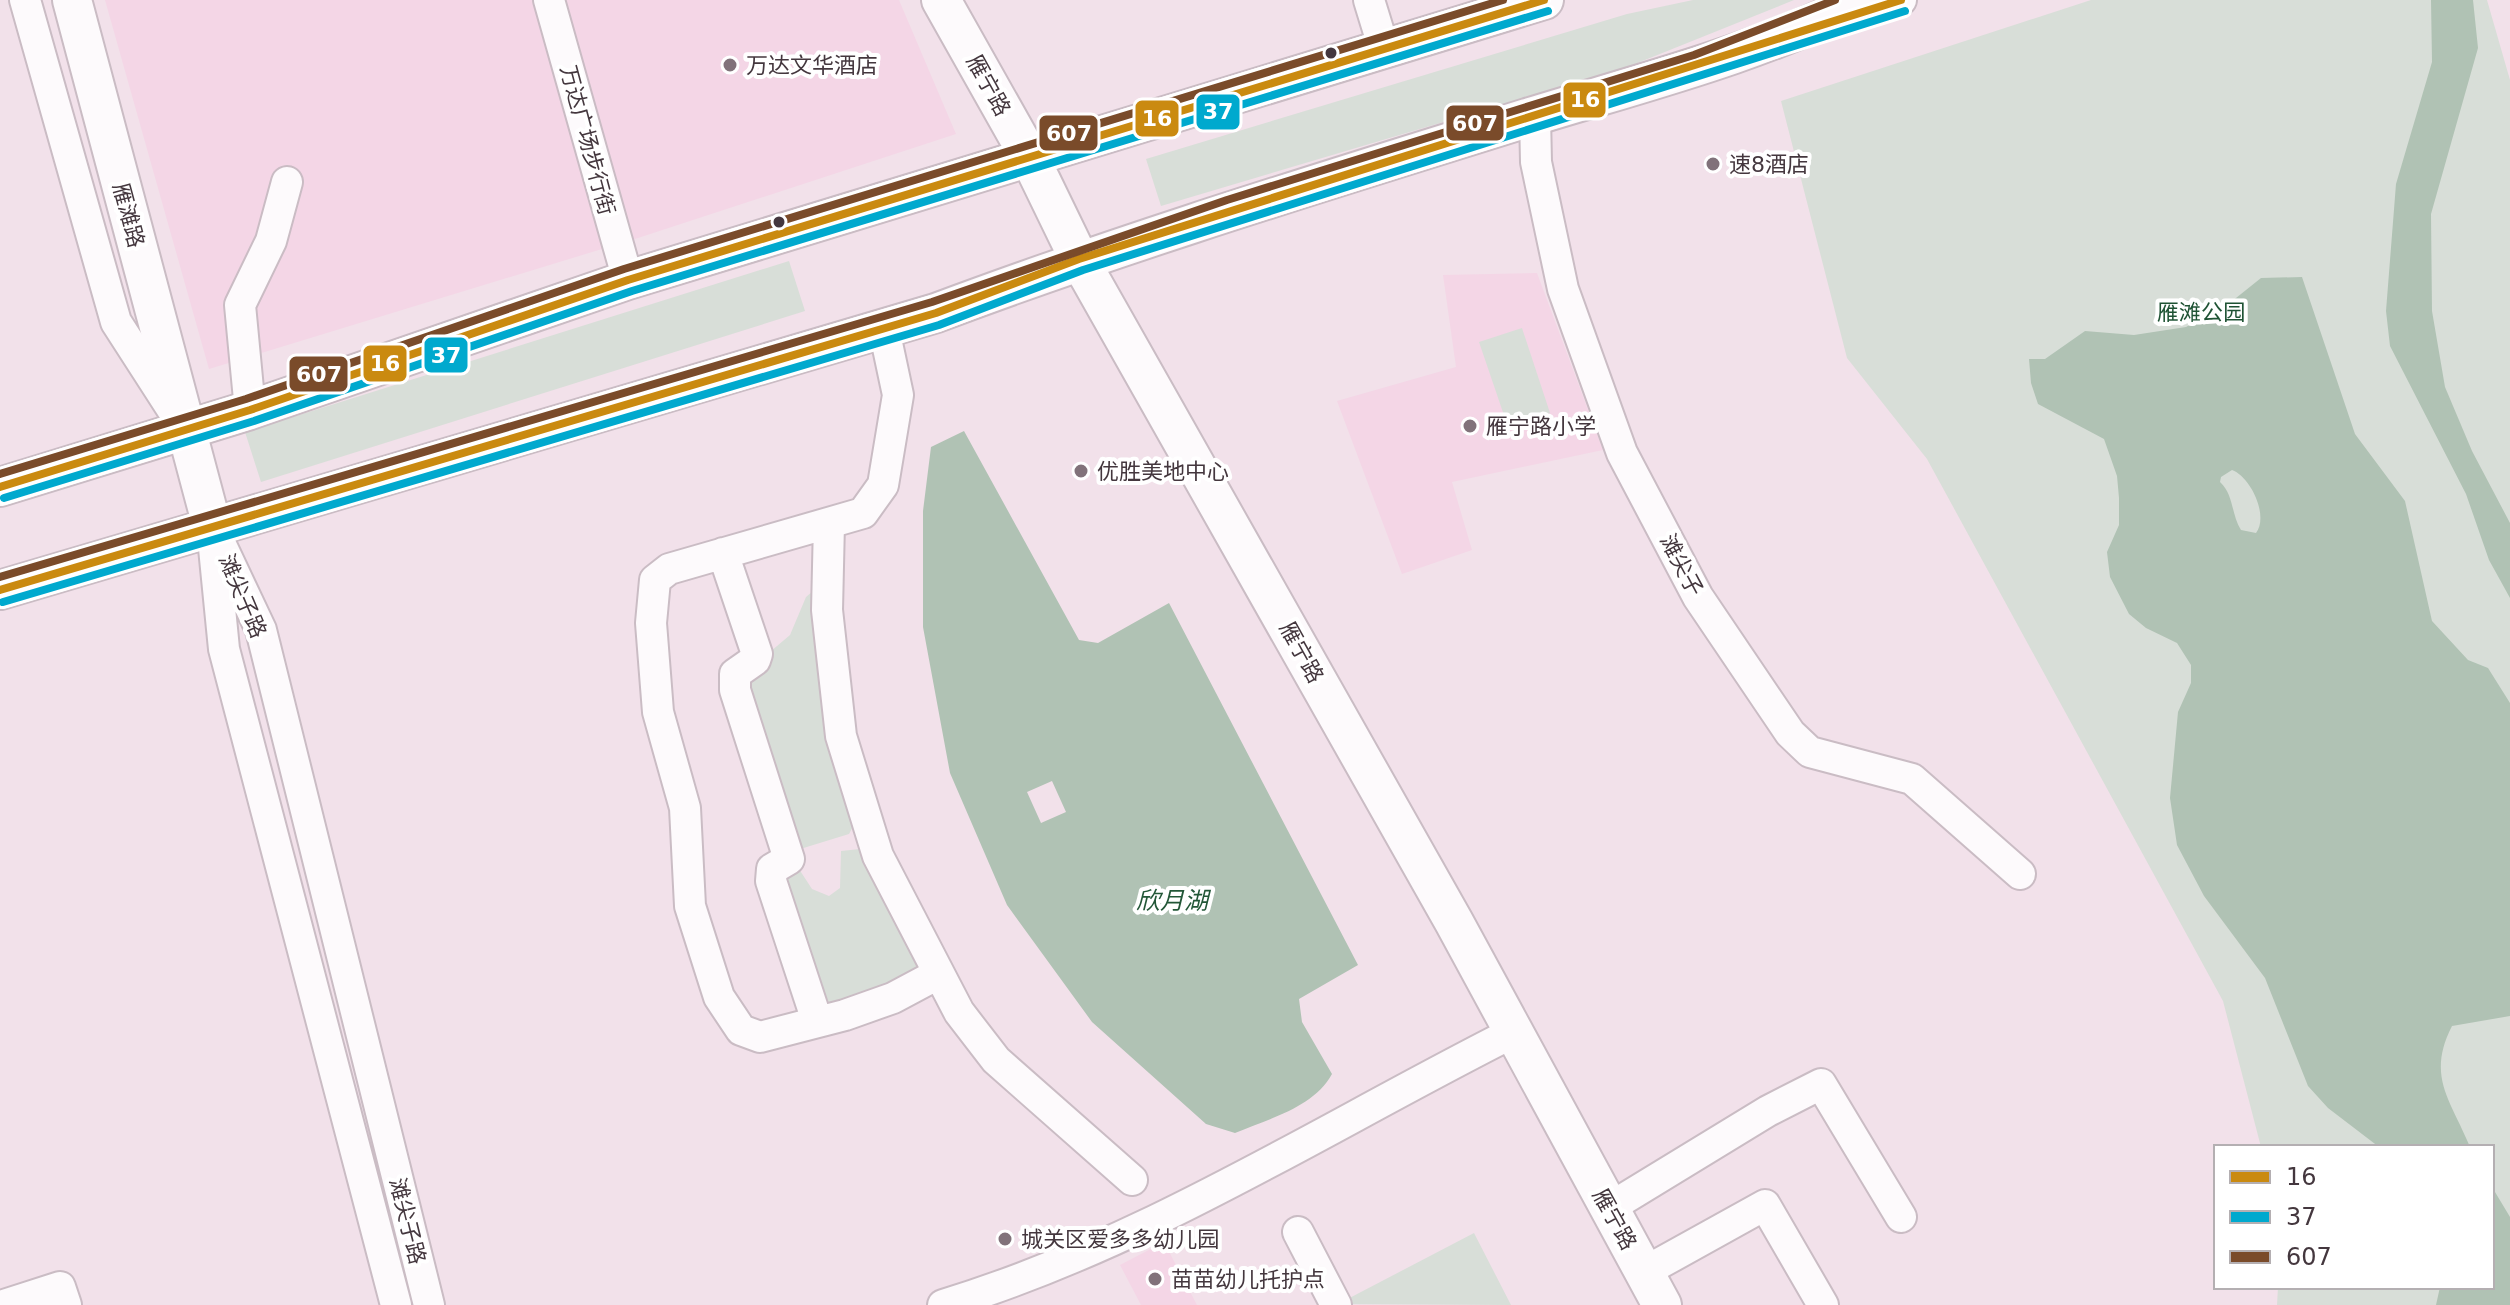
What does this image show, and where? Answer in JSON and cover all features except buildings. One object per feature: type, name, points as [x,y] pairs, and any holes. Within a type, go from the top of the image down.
[{"type":"main road","name":"雁滩路","points":[[72,0],[212,526]]},
{"type":"main road","name":"雁宁路","points":[[941,0],[1030,158],[1079,259],[1514,1032],[1652,1295]]},
{"type":"main road","points":[[0,487],[250,410],[628,280],[1544,0]]},
{"type":"main road","points":[[0,590],[884,329],[1079,259],[1816,24],[1863,0]]},
{"type":"street","points":[[25,0],[116,322],[186,430]]},
{"type":"street","name":"万达广场步行街","points":[[549,0],[628,280]]},
{"type":"street","points":[[1369,0],[1384,49]]},
{"type":"street","points":[[1816,24],[1901,0]]},
{"type":"street","name":"滩尖子","points":[[1535,116],[1536,162],[1563,289],[1622,453],[1698,597],[1790,733],[1810,752],[1912,779],[2020,874]]},
{"type":"street","points":[[250,410],[240,305],[271,241],[287,182]]},
{"type":"street","points":[[884,329],[898,395],[883,485],[863,513],[669,569],[655,580],[651,623],[658,712],[685,808],[690,906],[719,997],[741,1030],[760,1037],[817,1021],[893,998],[938,974]]},
{"type":"street","points":[[829,523],[827,610],[841,736],[878,856],[959,1012],[996,1060],[1132,1180]]},
{"type":"street","name":"滩尖子路","points":[[212,526],[224,649],[396,1305]]},
{"type":"street","name":"滩尖子路","points":[[212,526],[261,630],[429,1305]]},
{"type":"street","points":[[723,553],[757,654],[755,660],[735,674],[733,681],[789,859],[772,869],[771,881],[817,1021]]},
{"type":"street","points":[[943,1305],[1022,1281],[1164,1218],[1514,1032]]},
{"type":"street","points":[[1609,1208],[1768,1111],[1821,1084],[1901,1217]]},
{"type":"street","points":[[1652,1295],[1765,1205],[1823,1305]]},
{"type":"street","points":[[1298,1232],[1336,1305]]},
{"type":"street","points":[[4,1305],[60,1287],[66,1305]]},
{"type":"shaded area","points":[[105,0],[899,0],[956,134],[638,238],[209,369]]},
{"type":"shaded area","name":"雁宁路小学","points":[[1537,273],[1603,450],[1452,482],[1472,550],[1402,574],[1337,401],[1456,367],[1443,275]]},
{"type":"shaded area","name":"苗苗幼儿托护点","points":[[1164,1242],[1197,1305],[1141,1305],[1120,1265]]},
{"type":"green space","points":[[1693,0],[1794,0],[1625,68],[1161,206],[1146,159],[1627,14]]},
{"type":"green space","name":"雁滩公园","points":[[2091,0],[2487,0],[2510,80],[2510,1305],[2277,1305],[2278,1289],[2494,1289],[2494,1145],[2260,1145],[2223,1001],[1927,459],[1847,358],[1781,101]]},
{"type":"green space","points":[[789,261],[805,311],[261,482],[245,432]]},
{"type":"green space","points":[[1522,328],[1550,413],[1508,427],[1479,342]]},
{"type":"green space","points":[[813,591],[824,707],[855,823],[849,834],[797,850],[743,675],[790,635],[806,597]]},
{"type":"green space","points":[[860,849],[865,852],[921,971],[828,1014],[781,873],[797,866],[812,889],[829,896],[840,888],[841,851]]},
{"type":"green space","points":[[1474,1233],[1511,1305],[1338,1304]]},
{"type":"water","points":[[2431,0],[2473,0],[2478,48],[2431,214],[2432,311],[2445,387],[2472,451],[2510,523],[2510,598],[2489,560],[2466,494],[2390,346],[2386,311],[2396,184],[2432,62]]},
{"type":"water","points":[[2302,277],[2355,434],[2405,501],[2432,621],[2468,660],[2488,668],[2510,703],[2510,1016],[2452,1026],[2441,1060],[2444,1088],[2469,1145],[2376,1145],[2328,1108],[2308,1086],[2265,978],[2204,896],[2177,845],[2170,798],[2178,712],[2191,683],[2191,665],[2177,643],[2146,628],[2129,614],[2110,577],[2107,552],[2119,525],[2119,498],[2117,476],[2104,439],[2038,404],[2031,383],[2029,359],[2045,359],[2085,331],[2134,335],[2186,327],[2226,306],[2261,278]],"holes":[[[2232,470],[2246,480],[2259,507],[2256,533],[2241,530],[2228,493],[2220,482],[2221,477]]]},
{"type":"water","name":"欣月湖","points":[[964,431],[1079,640],[1098,643],[1169,603],[1358,965],[1299,999],[1302,1022],[1332,1074],[1324,1086],[1302,1104],[1235,1133],[1206,1124],[1092,1022],[1007,905],[950,773],[923,627],[923,511],[931,447]],"holes":[[[1052,781],[1066,812],[1041,823],[1027,792]]]},
{"type":"water","points":[[2494,1190],[2510,1217],[2510,1305],[2436,1305],[2440,1289],[2494,1289]]},
{"type":"transit line","name":"607","points":[[0,474],[246,399],[624,269],[1503,0]]},
{"type":"transit line","name":"16","points":[[0,487],[250,410],[628,280],[1544,0]]},
{"type":"transit line","name":"607","points":[[0,577],[932,302],[1227,200],[1694,55],[1835,0]]},
{"type":"transit line","name":"16","points":[[0,590],[936,313],[1079,259],[1901,0]]},
{"type":"transit line","name":"37","points":[[4,498],[254,421],[632,291],[1548,11]]},
{"type":"transit line","name":"37","points":[[3,602],[939,325],[1083,270],[1905,11]]},
{"type":"place","name":"万达文华酒店","points":[[730,65]]},
{"type":"place","name":"速8酒店","points":[[1713,164]]},
{"type":"place","name":"雁宁路小学","points":[[1470,426]]},
{"type":"place","name":"优胜美地中心","points":[[1081,471]]},
{"type":"place","name":"城关区爱多多幼儿园","points":[[1005,1239]]},
{"type":"place","name":"苗苗幼儿托护点","points":[[1155,1279]]}]
